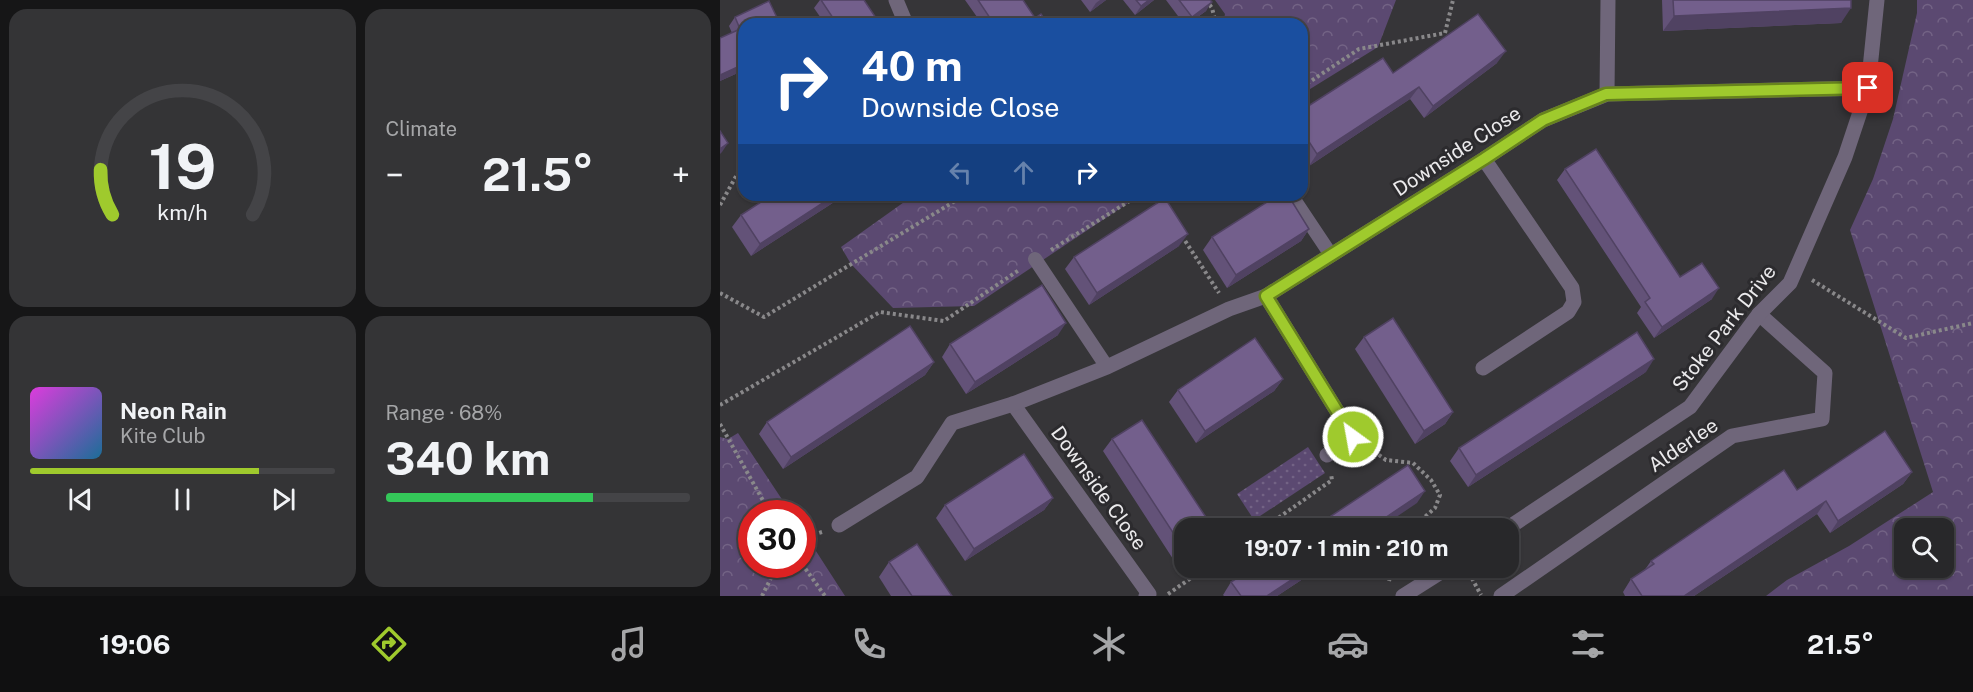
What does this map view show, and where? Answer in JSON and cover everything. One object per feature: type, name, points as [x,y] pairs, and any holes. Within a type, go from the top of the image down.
[{"type":"street","points":[[896,0],[904,18]]},
{"type":"street","points":[[1606,94],[1608,0]]},
{"type":"street","name":"Stoke Park Drive","points":[[1519,521],[1690,407],[1759,314],[1790,283],[1845,157],[1868,88],[1877,0]]},
{"type":"street","name":"Downside Close","points":[[839,525],[917,477],[952,423],[1013,404],[1107,367],[1229,309],[1266,296],[1543,120],[1606,94],[1868,88]]},
{"type":"street","points":[[1483,368],[1568,312],[1574,302],[1572,288],[1484,159]]},
{"type":"street","points":[[1266,296],[1353,437],[1327,455]]},
{"type":"street","name":"Alderlee","points":[[1501,596],[1732,436],[1822,419],[1825,374],[1759,314]]},
{"type":"street","name":"Downside Close","points":[[1013,404],[1149,594],[1146,596]]},
{"type":"street","points":[[1403,596],[1432,578]]},
{"type":"lane","points":[[1295,201],[1331,255]]},
{"type":"lane","points":[[1035,259],[1107,367]]},
{"type":"path","points":[[1206,0],[1212,8],[1214,18]]},
{"type":"path","points":[[1308,83],[1359,49],[1445,33],[1454,0]]},
{"type":"path","points":[[720,205],[738,173]]},
{"type":"path","points":[[720,293],[764,317],[955,201]]},
{"type":"path","points":[[720,405],[880,312],[944,321],[1035,259],[1129,201]]},
{"type":"path","points":[[1180,233],[1229,309]]},
{"type":"path","points":[[1795,270],[1906,338],[1973,323]]},
{"type":"path","points":[[720,424],[763,500]]},
{"type":"path","points":[[1353,437],[1386,460],[1413,463],[1431,480],[1440,495],[1435,508],[1424,518]]},
{"type":"path","points":[[1278,518],[1332,480],[1327,455]]},
{"type":"path","points":[[762,596],[771,578]]},
{"type":"path","points":[[812,578],[825,596]]},
{"type":"path","points":[[1165,596],[1191,578]]},
{"type":"path","points":[[1472,578],[1481,596]]},
{"type":"green space","points":[[1215,0],[1396,0],[1378,47],[1308,90],[1308,18],[1224,18],[1225,14]]},
{"type":"green space","points":[[1917,0],[1973,0],[1973,596],[1766,596],[1787,580],[1849,546],[1933,492],[1850,230],[1873,179],[1893,119],[1917,13]]},
{"type":"green space","points":[[906,201],[1131,201],[974,306],[893,308],[851,264],[841,247]]},
{"type":"green space","points":[[738,433],[782,500],[738,500],[738,578],[816,578],[816,551],[845,596],[720,596],[720,437],[728,439]]},
{"type":"green space","points":[[1308,447],[1325,473],[1257,518],[1253,518],[1237,494]]},
{"type":"building","points":[[821,0],[864,0],[876,18],[833,18]]},
{"type":"building","points":[[978,0],[1023,0],[1035,18],[990,18]]},
{"type":"building","points":[[1136,0],[1149,0],[1141,6]]},
{"type":"building","points":[[1179,0],[1210,0],[1212,2],[1192,17]]},
{"type":"building","points":[[1673,0],[1851,0],[1851,8],[1674,16]]},
{"type":"building","points":[[769,1],[777,18],[738,18],[738,24],[735,17]]},
{"type":"building","points":[[1478,14],[1506,51],[1433,106],[1419,87],[1317,154],[1308,140],[1308,106],[1383,58],[1393,73]]},
{"type":"building","points":[[738,30],[738,67],[720,75],[720,38]]},
{"type":"building","points":[[720,131],[728,143],[720,149]]},
{"type":"building","points":[[1596,149],[1680,277],[1702,263],[1719,288],[1662,327],[1645,302],[1650,298],[1565,169]]},
{"type":"building","points":[[763,201],[826,201],[760,244],[741,215]]},
{"type":"building","points":[[1160,201],[1167,201],[1188,234],[1097,293],[1074,257]]},
{"type":"building","points":[[1269,201],[1292,201],[1309,229],[1236,275],[1212,237]]},
{"type":"building","points":[[1042,285],[1066,323],[975,382],[950,344]]},
{"type":"building","points":[[1393,318],[1453,412],[1424,431],[1364,337]]},
{"type":"building","points":[[910,326],[934,362],[791,457],[767,422]]},
{"type":"building","points":[[1637,332],[1654,359],[1476,475],[1459,448]]},
{"type":"building","points":[[1255,338],[1283,379],[1205,431],[1178,390]]},
{"type":"building","points":[[1142,420],[1206,518],[1174,518],[1174,534],[1112,439]]},
{"type":"building","points":[[1885,431],[1912,472],[1838,521],[1826,501],[1684,596],[1642,596],[1631,579],[1654,564],[1651,561],[1784,470],[1797,490]]},
{"type":"building","points":[[1024,454],[1053,498],[974,549],[945,505]]},
{"type":"building","points":[[1408,465],[1425,491],[1385,518],[1328,518]]},
{"type":"building","points":[[917,544],[952,596],[912,596],[889,562]]},
{"type":"building","points":[[1237,578],[1294,578],[1267,596],[1241,596],[1231,582]]},
{"type":"route","points":[[1353,437],[1266,296],[1543,120],[1606,94],[1868,88]]}]
